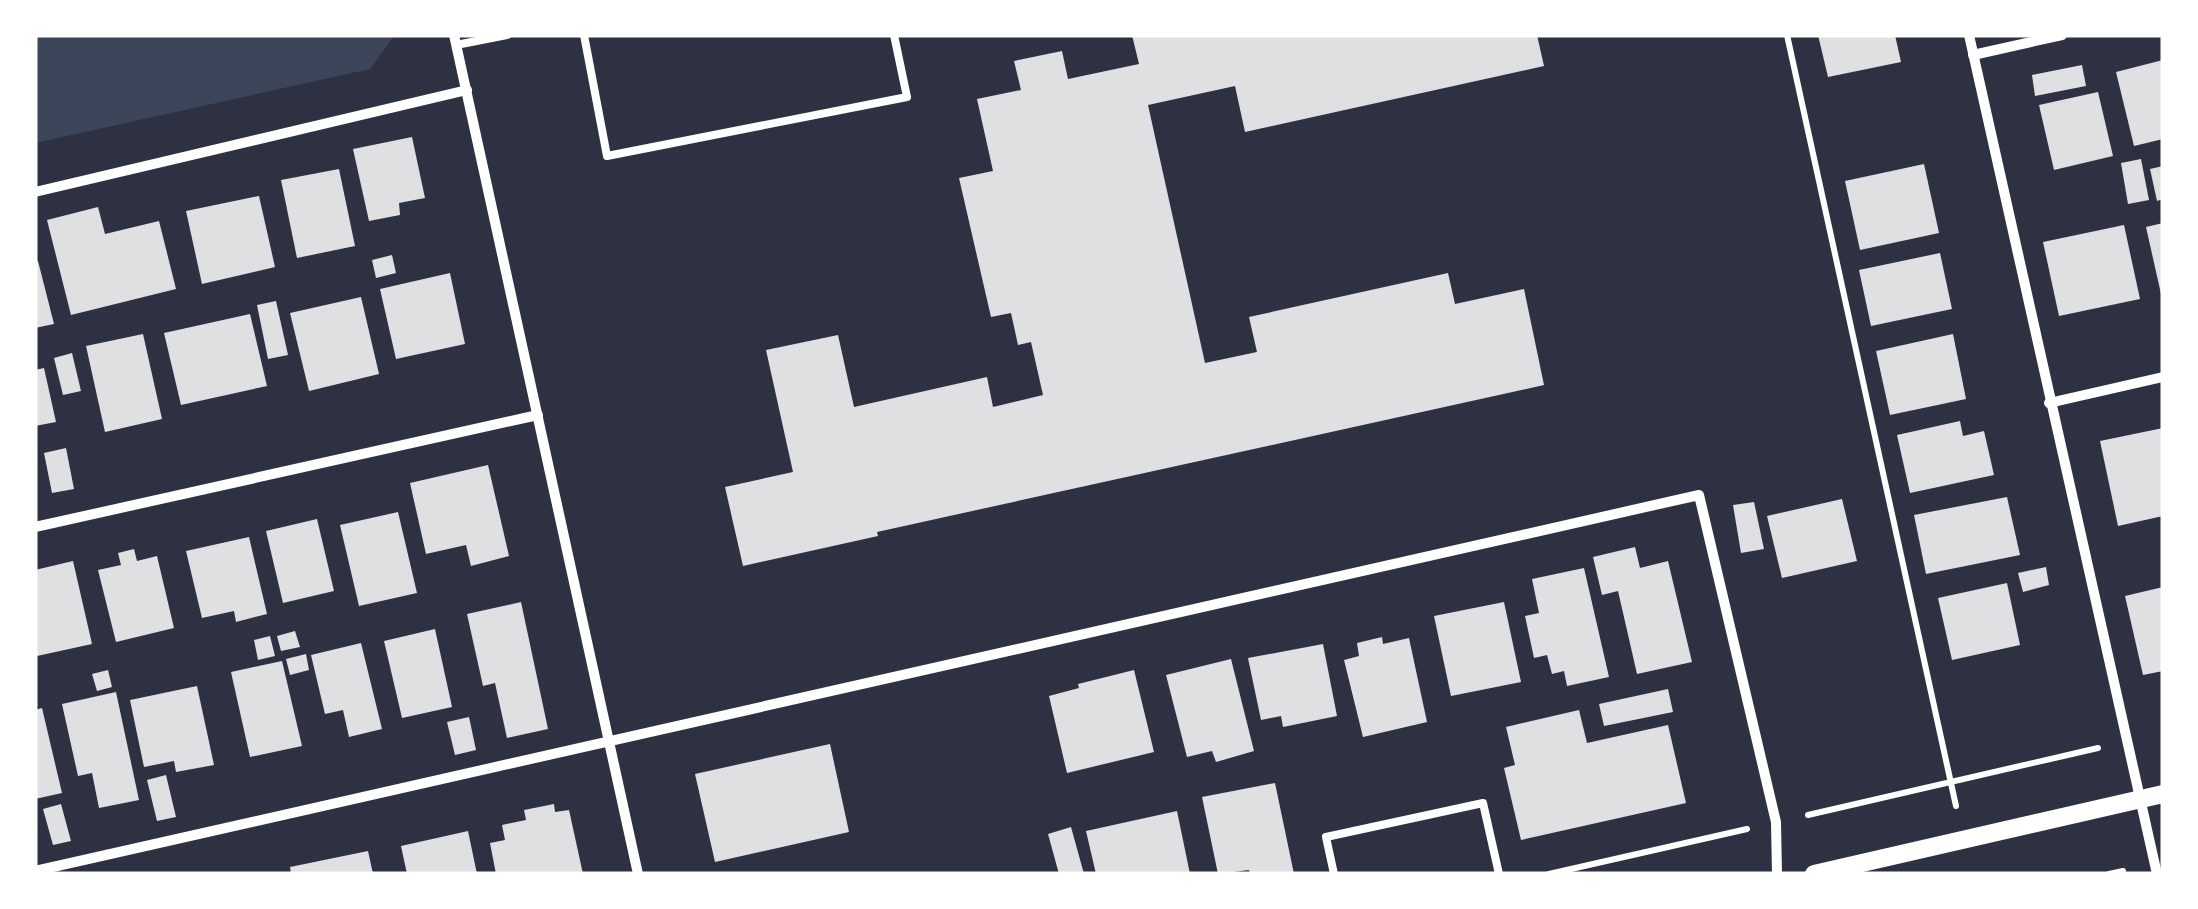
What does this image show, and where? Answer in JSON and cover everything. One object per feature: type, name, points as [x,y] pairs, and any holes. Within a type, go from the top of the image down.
[{"type":"street","points":[[1969,35],[2157,874]]},
{"type":"street","points":[[1973,55],[2062,35]]},
{"type":"street","points":[[455,40],[638,874]]},
{"type":"street","points":[[35,192],[467,90]]},
{"type":"street","points":[[2049,403],[2163,378]]},
{"type":"street","points":[[35,527],[538,415]]},
{"type":"street","points":[[35,871],[1699,496],[1776,822],[1777,874]]},
{"type":"street","points":[[1814,874],[2163,794]]},
{"type":"lane","points":[[455,40],[507,35]]},
{"type":"lane","points":[[584,35],[607,156],[906,98],[894,35]]},
{"type":"lane","points":[[1334,874],[1326,838],[1484,803],[1499,874]]},
{"type":"path","points":[[1787,35],[1964,842]]},
{"type":"path","points":[[1951,783],[2129,741]]},
{"type":"shaded area","points":[[35,35],[395,35],[370,69],[35,143]]},
{"type":"building","points":[[1132,35],[1537,35],[1544,66],[1245,132],[1235,86],[1148,105],[1205,363],[1257,352],[1249,317],[1448,273],[1455,304],[1524,289],[1544,385],[877,532],[878,536],[743,566],[725,487],[793,472],[766,350],[838,335],[854,407],[987,377],[993,407],[1043,395],[1031,342],[1018,345],[1011,313],[991,317],[959,178],[993,171],[977,99],[1021,90],[1014,61],[1062,51],[1068,79],[1139,64]]},
{"type":"building","points":[[1818,35],[1895,35],[1901,62],[1828,77]]},
{"type":"building","points":[[2163,60],[2163,139],[2134,146],[2116,72]]},
{"type":"building","points":[[2082,65],[2086,86],[2035,96],[2032,75]]},
{"type":"building","points":[[2098,92],[2113,156],[2054,170],[2039,105]]},
{"type":"building","points":[[412,137],[425,198],[399,203],[400,215],[369,221],[353,149]]},
{"type":"building","points":[[2141,159],[2149,200],[2128,204],[2121,163]]},
{"type":"building","points":[[1924,164],[1939,233],[1860,250],[1845,181]]},
{"type":"building","points":[[2163,166],[2163,199],[2157,201],[2150,169]]},
{"type":"building","points":[[339,169],[355,246],[297,258],[281,180]]},
{"type":"building","points":[[259,196],[275,267],[202,284],[186,211]]},
{"type":"building","points":[[98,207],[105,234],[159,221],[176,289],[71,315],[47,220]]},
{"type":"building","points":[[2163,223],[2163,293],[2161,294],[2146,227]]},
{"type":"building","points":[[2124,225],[2140,299],[2059,316],[2043,242]]},
{"type":"building","points":[[1940,253],[1952,309],[1871,326],[1859,270]]},
{"type":"building","points":[[392,255],[396,273],[376,278],[372,260]]},
{"type":"building","points":[[38,261],[54,324],[35,328],[35,262]]},
{"type":"building","points":[[450,273],[465,344],[396,359],[380,289]]},
{"type":"building","points":[[361,297],[379,374],[309,391],[290,313]]},
{"type":"building","points":[[276,301],[288,355],[268,359],[257,305]]},
{"type":"building","points":[[250,314],[267,386],[181,405],[164,333]]},
{"type":"building","points":[[143,334],[162,419],[105,432],[86,346]]},
{"type":"building","points":[[1953,334],[1966,399],[1890,415],[1876,351]]},
{"type":"building","points":[[72,353],[81,391],[63,395],[54,358]]},
{"type":"building","points":[[44,368],[56,422],[35,426],[35,370]]},
{"type":"building","points":[[1960,421],[1963,436],[1984,431],[1994,475],[1910,493],[1897,435]]},
{"type":"building","points":[[2163,428],[2163,516],[2118,526],[2100,441]]},
{"type":"building","points":[[66,448],[74,489],[52,493],[44,453]]},
{"type":"building","points":[[488,465],[509,556],[471,566],[466,545],[426,554],[410,483]]},
{"type":"building","points":[[2007,497],[2020,555],[1926,574],[1914,515]]},
{"type":"building","points":[[1842,499],[1857,561],[1782,578],[1767,516]]},
{"type":"building","points":[[1754,502],[1764,549],[1741,553],[1733,505]]},
{"type":"building","points":[[398,512],[417,593],[359,606],[340,525]]},
{"type":"building","points":[[317,519],[334,591],[283,603],[266,531]]},
{"type":"building","points":[[249,537],[267,614],[236,622],[234,611],[202,618],[186,551]]},
{"type":"building","points":[[1635,547],[1640,568],[1668,561],[1692,662],[1637,674],[1618,591],[1602,595],[1593,557]]},
{"type":"building","points":[[134,549],[137,561],[157,556],[174,628],[116,642],[98,570],[121,565],[118,553]]},
{"type":"building","points":[[73,561],[92,644],[37,656],[35,570]]},
{"type":"building","points":[[2046,567],[2049,585],[2023,592],[2018,573]]},
{"type":"building","points":[[1584,568],[1609,677],[1567,686],[1564,671],[1552,674],[1547,655],[1534,658],[1525,616],[1539,613],[1532,579]]},
{"type":"building","points":[[2007,583],[2020,645],[1952,660],[1938,598]]},
{"type":"building","points":[[2163,587],[2163,671],[2143,675],[2125,596]]},
{"type":"building","points":[[521,602],[548,729],[507,738],[495,683],[483,686],[467,614]]},
{"type":"building","points":[[1504,602],[1521,682],[1451,696],[1434,616]]},
{"type":"building","points":[[435,629],[452,707],[402,718],[384,641]]},
{"type":"building","points":[[295,631],[300,647],[281,651],[277,636]]},
{"type":"building","points":[[270,636],[275,656],[258,660],[254,640]]},
{"type":"building","points":[[1382,637],[1383,644],[1409,638],[1427,722],[1363,737],[1344,660],[1359,656],[1357,643]]},
{"type":"building","points":[[361,643],[382,729],[349,737],[343,710],[325,714],[311,655]]},
{"type":"building","points":[[1323,644],[1337,716],[1283,727],[1281,716],[1261,720],[1248,658]]},
{"type":"building","points":[[306,654],[309,670],[290,675],[286,659]]},
{"type":"building","points":[[1231,659],[1254,751],[1216,762],[1212,751],[1187,757],[1166,675]]},
{"type":"building","points":[[282,661],[302,746],[250,757],[231,672]]},
{"type":"building","points":[[108,670],[112,687],[97,691],[92,674]]},
{"type":"building","points":[[1134,670],[1154,752],[1067,773],[1049,696]]},
{"type":"building","points":[[197,686],[214,765],[176,772],[174,761],[144,767],[130,700]]},
{"type":"building","points":[[1668,689],[1673,712],[1604,726],[1599,704]]},
{"type":"building","points":[[116,692],[139,800],[99,808],[92,773],[78,776],[62,704]]},
{"type":"building","points":[[42,708],[62,793],[35,799],[35,710]]},
{"type":"building","points":[[1579,710],[1587,743],[1668,725],[1686,803],[1521,840],[1504,768],[1515,765],[1506,727]]},
{"type":"building","points":[[469,717],[476,750],[455,755],[447,722]]},
{"type":"building","points":[[830,744],[849,832],[715,862],[695,774]]},
{"type":"building","points":[[166,775],[176,817],[157,821],[147,780]]},
{"type":"building","points":[[1275,783],[1294,874],[1250,874],[1249,870],[1218,874],[1202,797]]},
{"type":"building","points":[[61,804],[71,841],[53,845],[43,809]]},
{"type":"building","points":[[554,804],[555,812],[569,810],[583,874],[496,874],[490,843],[505,840],[502,825],[526,820],[524,810]]},
{"type":"building","points":[[1177,811],[1190,874],[1096,874],[1086,831]]},
{"type":"building","points":[[1071,827],[1084,874],[1059,874],[1048,834]]},
{"type":"building","points":[[468,831],[477,874],[407,874],[401,846]]},
{"type":"building","points":[[368,851],[373,874],[291,874],[290,867]]}]
